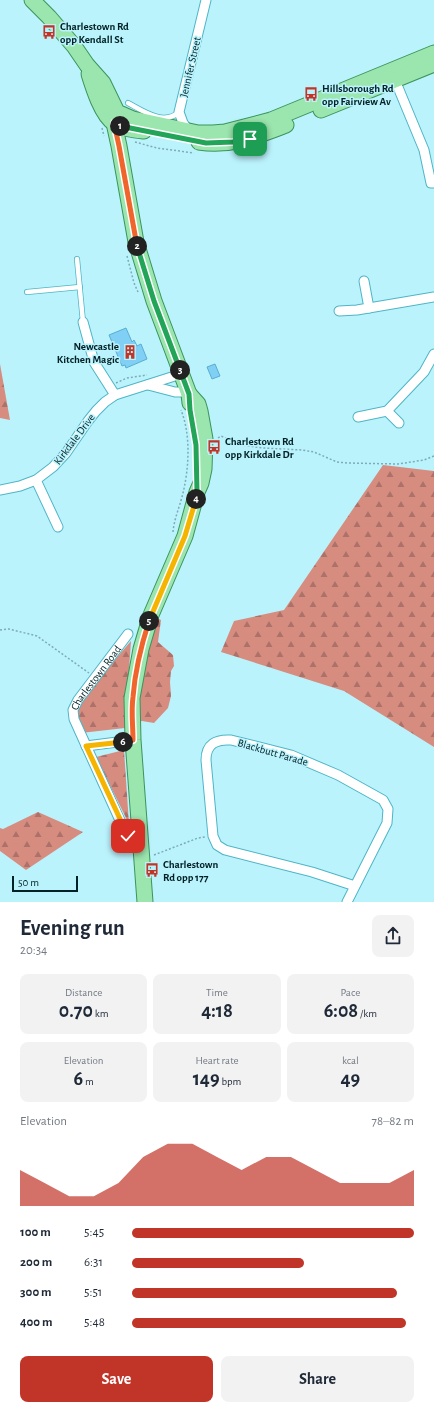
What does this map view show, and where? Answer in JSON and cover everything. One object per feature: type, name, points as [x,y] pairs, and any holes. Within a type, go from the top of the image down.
[{"type":"main road","name":"Charlestown Road","points":[[32,0],[74,46],[102,83],[118,111],[120,152],[136,242],[154,301],[181,374],[189,393],[198,404],[205,439],[204,469],[201,483],[197,492],[185,536],[151,614],[141,649],[132,698],[133,740],[145,902]]},
{"type":"main road","points":[[118,111],[132,119],[190,131],[213,133],[225,132],[271,120],[434,53]]},
{"type":"main road","points":[[118,111],[129,128],[197,142],[216,144],[250,139],[434,64]]},
{"type":"street","name":"Jennifer Street","points":[[190,131],[183,123],[179,112],[206,0]]},
{"type":"street","points":[[395,80],[424,150],[431,184],[434,183]]},
{"type":"street","points":[[364,281],[369,308]]},
{"type":"street","points":[[339,311],[369,308],[434,297]]},
{"type":"street","points":[[83,322],[94,362],[115,395]]},
{"type":"street","points":[[358,417],[387,411],[424,372],[434,354]]},
{"type":"street","name":"Kirkdale Drive","points":[[0,490],[20,486],[36,480],[53,467],[66,453],[96,410],[115,395],[181,374]]},
{"type":"street","points":[[146,385],[174,392],[189,393]]},
{"type":"street","points":[[387,411],[399,423]]},
{"type":"street","points":[[36,480],[58,527]]},
{"type":"street","name":"Charlestown Road","points":[[128,634],[78,700],[74,710],[74,719],[128,836]]},
{"type":"street","name":"Blackbutt Parade","points":[[213,836],[206,760],[207,750],[218,741],[224,739],[231,740],[291,755],[338,775],[380,798],[387,804],[388,816],[387,823],[347,902]]},
{"type":"street","points":[[86,746],[133,740]]},
{"type":"street","points":[[213,836],[217,845],[225,850],[312,872],[355,886]]},
{"type":"lane","points":[[118,111],[144,112],[159,117],[169,118],[179,112]]},
{"type":"lane","points":[[77,259],[83,322]]},
{"type":"lane","points":[[27,292],[80,287]]},
{"type":"path","points":[[133,141],[158,148],[198,153]]},
{"type":"path","points":[[116,382],[127,378],[148,375]]},
{"type":"path","points":[[173,536],[173,529],[187,475],[188,460],[186,429],[180,408]]},
{"type":"path","points":[[221,436],[242,445],[314,452],[337,462],[347,463],[398,464],[424,460],[434,456]]},
{"type":"path","points":[[0,630],[8,629],[37,636],[95,678]]},
{"type":"path","points":[[152,856],[198,838],[213,836]]},
{"type":"green space","points":[[0,364],[10,420],[0,418]]},
{"type":"green space","points":[[383,465],[434,471],[434,747],[344,691],[221,652],[234,621],[284,610]]},
{"type":"green space","points":[[157,618],[161,620],[158,642],[173,655],[174,666],[171,671],[170,682],[171,696],[168,708],[154,723],[142,721],[138,722],[139,673]]},
{"type":"green space","points":[[131,641],[125,728],[81,733],[75,706]]},
{"type":"green space","points":[[124,750],[129,824],[96,757]]},
{"type":"green space","points":[[38,812],[83,832],[26,870],[0,851],[0,828],[3,829]]},
{"type":"building","name":"Newcastle Kitchen Magic","points":[[126,328],[132,342],[134,340],[137,346],[141,344],[147,359],[126,368],[125,365],[122,366],[109,335]]},
{"type":"building","points":[[215,364],[220,376],[212,379],[207,367]]},
{"type":"place","name":"Charlestown Rd opp Kendall St","points":[[49,32]]},
{"type":"place","name":"Hillsborough Rd opp Fairview Av","points":[[311,94]]},
{"type":"place","name":"Newcastle Kitchen Magic","points":[[130,352]]},
{"type":"place","name":"Charlestown Rd opp Kirkdale Dr","points":[[214,447]]},
{"type":"place","name":"Charlestown Rd opp 177","points":[[152,870]]},
{"type":"route","points":[[128,836],[86,746],[133,740],[132,698],[136,668],[151,614],[185,536],[197,492],[197,470],[196,445],[189,394],[154,301],[136,242],[132,213],[114,123],[129,128],[197,142],[216,144],[250,139]]}]
